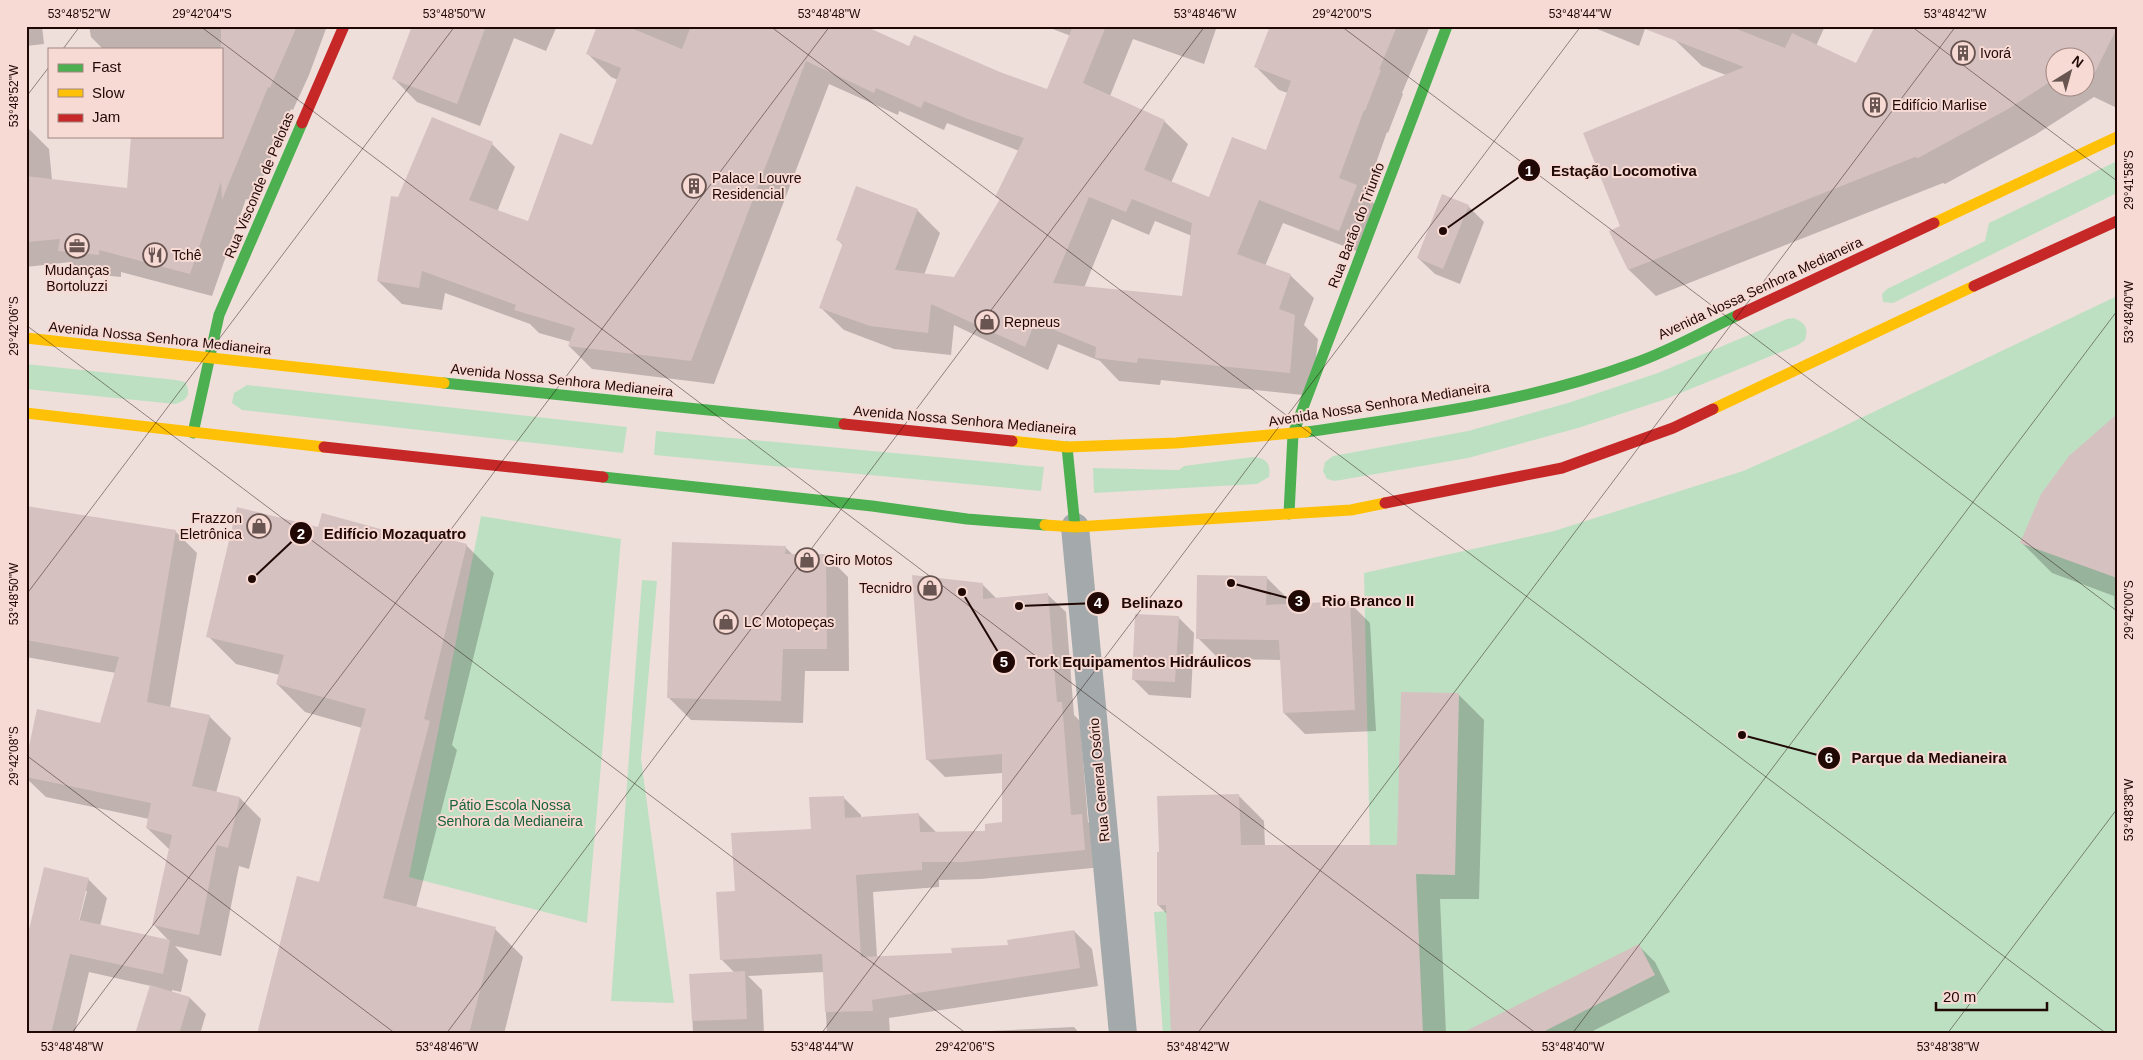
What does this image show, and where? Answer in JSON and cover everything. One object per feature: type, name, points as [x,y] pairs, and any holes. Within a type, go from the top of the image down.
[{"type":"main road","name":"Rua Visconde de Pelotas","points":[[193,434],[220,315],[344,26]]},
{"type":"main road","name":"Rua Barão do Triunfo","points":[[1289,514],[1292,434],[1447,26]]},
{"type":"main road","name":"Avenida Nossa Senhora Medianeira","points":[[26,338],[210,359],[1067,446],[1176,443],[1292,434],[1419,416],[1530,395],[1636,362],[2117,137]]},
{"type":"main road","points":[[26,413],[193,434],[872,506],[967,518],[1075,527],[1351,510],[1562,468],[1673,428],[1909,316],[2117,221]]},
{"type":"main road","points":[[1067,446],[1075,527]]},
{"type":"street","name":"Rua General Osório","points":[[1075,527],[1123,1034]]},
{"type":"green space","points":[[2117,161],[2117,193],[1893,303],[1883,302],[1882,294],[1887,289],[1985,241],[1989,223]]},
{"type":"green space","points":[[2117,296],[2117,1034],[1163,1034],[1154,912],[1371,897],[1364,573],[1554,531],[1743,471],[1825,435]]},
{"type":"green space","points":[[1794,318],[1801,322],[1806,329],[1805,340],[1798,345],[1666,399],[1578,428],[1468,458],[1335,481],[1327,479],[1323,471],[1325,462],[1333,456],[1468,431],[1568,403],[1658,373],[1787,319]]},
{"type":"green space","points":[[26,364],[176,380],[185,382],[188,393],[183,401],[175,404],[26,389]]},
{"type":"green space","points":[[247,385],[627,427],[623,453],[242,410],[232,403],[234,393]]},
{"type":"green space","points":[[656,431],[1044,467],[1041,491],[654,455]]},
{"type":"green space","points":[[1253,457],[1265,460],[1269,465],[1269,477],[1257,484],[1094,493],[1093,468],[1179,470],[1184,466]]},
{"type":"green space","name":"Pátio Escola Nossa Senhora da Medianeira","points":[[481,516],[621,539],[587,923],[409,877]]},
{"type":"green space","points":[[642,580],[657,581],[641,759],[674,1003],[611,1001]]},
{"type":"building","points":[[221,26],[297,26],[270,88],[268,87],[222,200],[221,182],[190,274],[99,250],[99,255],[58,251],[60,239],[26,242],[26,176],[127,188],[131,138],[222,138]]},
{"type":"building","points":[[412,26],[486,26],[457,104],[392,79]]},
{"type":"building","points":[[597,26],[626,26],[682,49],[691,26],[865,26],[909,46],[914,35],[1000,72],[1047,89],[1073,26],[1106,26],[1083,83],[1165,120],[1144,170],[1209,197],[1232,137],[1266,150],[1291,81],[1254,67],[1270,26],[1397,26],[1339,178],[1357,185],[1339,231],[1259,200],[1237,254],[1291,274],[1279,309],[1295,315],[1290,373],[1138,358],[1137,363],[1095,358],[1096,347],[1035,322],[1025,347],[931,304],[928,333],[870,326],[819,308],[843,243],[836,240],[856,186],[918,209],[895,270],[954,277],[1000,199],[995,197],[1024,138],[968,119],[924,101],[921,108],[876,88],[874,93],[806,61],[691,361],[568,346],[575,328],[514,310],[516,305],[422,271],[419,288],[377,281],[391,196],[398,197],[432,117],[493,142],[469,200],[528,221],[560,133],[592,145],[621,68],[586,54]],"holes":[[[1089,197],[1126,212],[1132,199],[1192,223],[1182,296],[1053,283]]]},
{"type":"building","points":[[1646,26],[1729,26],[1785,48],[1792,33],[1856,63],[1875,26],[2117,26],[2096,70],[2096,48],[2046,48],[2046,84],[2008,109],[1918,158],[1915,157],[1628,270],[1609,231],[1620,226],[1583,133],[1744,67],[1645,29]]},
{"type":"building","points":[[1442,194],[1469,205],[1443,269],[1417,258]]},
{"type":"building","points":[[2117,414],[2117,578],[2020,543],[2041,494],[2069,456]]},
{"type":"building","points":[[26,506],[176,530],[147,702],[210,715],[192,786],[240,797],[228,848],[217,845],[199,935],[152,925],[172,835],[146,828],[151,803],[26,777],[26,760],[37,709],[100,723],[119,657],[26,640]]},
{"type":"building","points":[[237,507],[318,527],[322,513],[406,536],[408,529],[467,544],[424,719],[430,721],[383,898],[496,927],[469,1034],[257,1034],[297,876],[319,882],[366,709],[276,684],[284,655],[206,637]]},
{"type":"building","name":"LC Motopeças","points":[[672,542],[786,546],[785,554],[826,554],[827,649],[783,649],[781,701],[667,698]]},
{"type":"building","points":[[912,575],[983,583],[983,599],[1048,593],[1057,702],[1062,702],[1071,815],[1082,814],[1085,850],[963,862],[922,862],[922,870],[856,875],[861,957],[952,953],[951,948],[1008,945],[1007,940],[1074,930],[1080,968],[872,1000],[873,1011],[825,1012],[822,954],[720,960],[716,892],[735,891],[731,833],[811,829],[809,797],[844,796],[845,818],[919,813],[920,832],[985,831],[985,824],[1002,822],[1002,754],[926,760]]},
{"type":"building","points":[[1197,575],[1267,576],[1266,605],[1350,601],[1355,710],[1283,713],[1279,640],[1196,639]]},
{"type":"building","points":[[1135,614],[1179,616],[1175,682],[1132,680]]},
{"type":"building","points":[[1401,692],[1459,693],[1455,875],[1416,874],[1423,1034],[1171,1034],[1166,905],[1157,905],[1157,852],[1159,852],[1157,796],[1239,794],[1241,845],[1397,845]]},
{"type":"building","points":[[44,867],[89,878],[79,920],[170,940],[163,974],[70,954],[51,1034],[26,1034],[26,942]]},
{"type":"building","points":[[1639,944],[1655,975],[1539,1034],[1460,1034]]},
{"type":"building","points":[[745,971],[747,1019],[692,1021],[689,974]]},
{"type":"building","points":[[150,985],[190,997],[179,1034],[135,1034]]},
{"type":"traffic: fast","points":[[1289,514],[1293,434],[1447,26]]},
{"type":"traffic: fast","points":[[193,433],[219,315],[302,123]]},
{"type":"traffic: fast","points":[[1306,432],[1472,406],[1514,398],[1595,377],[1674,347],[1738,315]]},
{"type":"traffic: fast","points":[[444,383],[844,424]]},
{"type":"traffic: fast","points":[[1067,447],[1075,527]]},
{"type":"traffic: fast","points":[[603,477],[872,506],[967,519],[1045,525]]},
{"type":"traffic: slow","points":[[1934,223],[2117,137]]},
{"type":"traffic: slow","points":[[1713,409],[1974,286]]},
{"type":"traffic: slow","points":[[26,338],[444,383]]},
{"type":"traffic: slow","points":[[26,413],[324,447]]},
{"type":"traffic: slow","points":[[1012,441],[1067,447],[1176,443],[1306,432]]},
{"type":"traffic: slow","points":[[1045,525],[1075,527],[1351,510],[1385,503]]},
{"type":"traffic: jam","points":[[302,123],[344,26]]},
{"type":"traffic: jam","points":[[1974,286],[2117,221]]},
{"type":"traffic: jam","points":[[1738,315],[1934,223]]},
{"type":"traffic: jam","points":[[1385,503],[1562,468],[1673,428],[1713,409]]},
{"type":"traffic: jam","points":[[844,424],[1012,441]]},
{"type":"traffic: jam","points":[[324,447],[603,477]]},
{"type":"place","name":"Ivorá","points":[[1963,53]]},
{"type":"place","name":"Edifício Marlise","points":[[1875,105]]},
{"type":"place","name":"Palace Louvre Residencial","points":[[694,186]]},
{"type":"place","name":"Estação Locomotiva","points":[[1443,231]]},
{"type":"place","name":"Mudanças Bortoluzzi","points":[[77,246]]},
{"type":"place","name":"Tchê","points":[[155,255]]},
{"type":"place","name":"Repneus","points":[[987,322]]},
{"type":"place","name":"Frazzon Eletrônica","points":[[259,526]]},
{"type":"place","name":"Giro Motos","points":[[807,560]]},
{"type":"place","name":"Edifício Mozaquatro","points":[[252,579]]},
{"type":"place","name":"Rio Branco II","points":[[1231,583]]},
{"type":"place","name":"Tecnidro","points":[[930,588]]},
{"type":"place","name":"Tork Equipamentos Hidráulicos","points":[[962,592]]},
{"type":"place","name":"Belinazo","points":[[1019,606]]},
{"type":"place","name":"LC Motopeças","points":[[726,622]]},
{"type":"place","name":"Parque da Medianeira","points":[[1742,735]]}]
